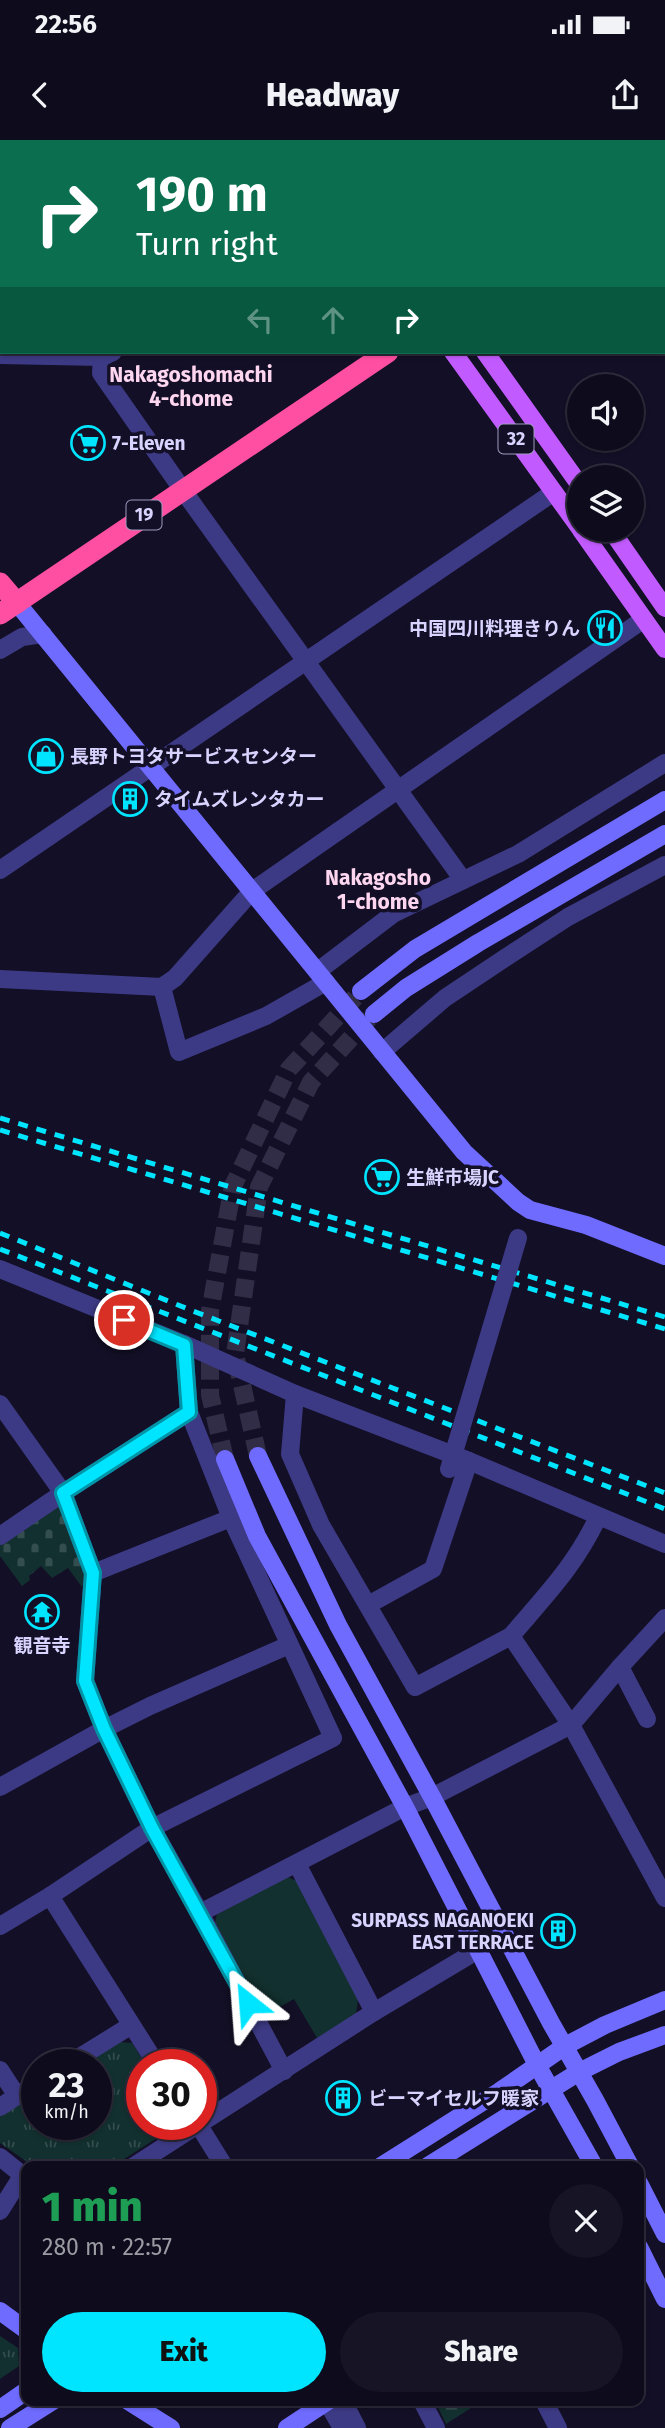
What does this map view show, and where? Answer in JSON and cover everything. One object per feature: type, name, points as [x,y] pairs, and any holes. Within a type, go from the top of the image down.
[{"type":"highway","name":"19","points":[[9,609],[182,489],[385,354]]},
{"type":"highway","points":[[0,583],[9,609]]},
{"type":"main road","name":"32","points":[[454,354],[567,510]]},
{"type":"main road","name":"32","points":[[486,354],[567,467]]},
{"type":"main road","name":"32","points":[[589,542],[665,649]]},
{"type":"main road","points":[[619,542],[665,608]]},
{"type":"street","points":[[0,355],[107,354],[101,373],[463,880]]},
{"type":"street","points":[[0,870],[554,492]]},
{"type":"street","points":[[9,609],[43,634],[464,1152],[530,1210],[586,1225],[665,1256]]},
{"type":"street","points":[[0,979],[162,987],[175,978],[252,891],[644,619]]},
{"type":"street","points":[[0,650],[22,637],[43,634]]},
{"type":"street","points":[[162,987],[179,1052],[267,1016],[322,976],[393,914],[518,854],[665,763]]},
{"type":"street","points":[[361,991],[415,949],[665,800]]},
{"type":"street","points":[[374,1014],[406,988],[478,943],[665,834]]},
{"type":"street","points":[[382,1052],[445,998],[505,958],[568,917],[665,865]]},
{"type":"street","points":[[449,1469],[518,1238]]},
{"type":"street","points":[[0,1269],[295,1394],[469,1461],[665,1544]]},
{"type":"street","points":[[0,1926],[152,1828],[333,1738],[231,1518],[189,1412],[184,1345]]},
{"type":"street","points":[[295,1394],[290,1454],[321,1525],[415,1687],[511,1636],[561,1579],[587,1540],[598,1517]]},
{"type":"street","points":[[0,1404],[63,1493],[93,1573],[85,1681],[104,1729],[152,1828],[284,2071]]},
{"type":"street","points":[[0,1536],[189,1412]]},
{"type":"street","points":[[258,1457],[338,1625],[627,2161]]},
{"type":"street","points":[[225,1459],[257,1536],[405,1807],[537,2065],[591,2161]]},
{"type":"street","points":[[368,1605],[433,1569],[469,1461]]},
{"type":"street","points":[[93,1573],[231,1518]]},
{"type":"street","points":[[431,1526],[439,1553]]},
{"type":"street","points":[[200,1913],[571,1725],[665,1618]]},
{"type":"street","points":[[511,1636],[571,1725],[663,1888]]},
{"type":"street","points":[[0,1787],[150,1706],[289,1645]]},
{"type":"street","points":[[620,1667],[647,1719]]},
{"type":"street","points":[[297,1864],[374,2012]]},
{"type":"street","points":[[50,1896],[146,2049]]},
{"type":"street","points":[[217,2113],[374,2012],[468,1956],[476,1945]]},
{"type":"street","points":[[389,2161],[500,2091],[565,2046],[665,2000]]},
{"type":"street","points":[[92,2049],[130,2025]]},
{"type":"street","points":[[436,2161],[579,2072],[619,2052],[665,2035]]},
{"type":"street","points":[[0,2070],[17,2096]]},
{"type":"street","points":[[0,2107],[21,2093]]},
{"type":"street","points":[[142,2161],[174,2140]]},
{"type":"street","points":[[209,2140],[221,2161]]},
{"type":"street","points":[[0,2157],[21,2174]]},
{"type":"street","points":[[0,2211],[21,2181]]},
{"type":"street","points":[[644,2190],[660,2211],[665,2234]]},
{"type":"street","points":[[644,2257],[665,2299]]},
{"type":"street","points":[[0,2311],[21,2326]]},
{"type":"street","points":[[0,2409],[21,2394]]},
{"type":"street","points":[[10,2428],[45,2406]]},
{"type":"street","points":[[136,2406],[171,2428]]},
{"type":"street","points":[[287,2428],[320,2406]]},
{"type":"street","points":[[331,2406],[342,2428]]},
{"type":"street","points":[[346,2406],[357,2428]]},
{"type":"street","points":[[425,2406],[436,2428]]},
{"type":"street","points":[[547,2406],[558,2428]]},
{"type":"green space","points":[[59,1505],[87,1574],[82,1587],[68,1568],[52,1578],[41,1566],[22,1586],[0,1556],[0,1540]]},
{"type":"green space","points":[[288,1877],[299,1882],[358,1999],[356,2015],[317,2038],[294,1999],[264,2016],[214,1926],[217,1914]]},
{"type":"green space","points":[[120,2042],[132,2043],[136,2049],[126,2049],[126,2140],[154,2140],[121,2161],[26,2161],[0,2143],[0,2116],[21,2103],[21,2140],[112,2140],[112,2049],[108,2049]]},
{"type":"green space","points":[[0,2336],[18,2348],[19,2366],[0,2379]]},
{"type":"green space","points":[[437,2406],[474,2406],[446,2424]]},
{"type":"tunnel","points":[[225,1459],[210,1395],[210,1311],[233,1186],[289,1069],[361,991]]},
{"type":"tunnel","points":[[258,1456],[235,1354],[259,1187],[311,1082],[371,1016]]},
{"type":"railway","points":[[0,1118],[665,1317]]},
{"type":"railway","points":[[0,1130],[665,1329]]},
{"type":"railway","points":[[0,1233],[193,1311],[665,1493]]},
{"type":"railway","points":[[0,1249],[665,1509]]},
{"type":"place","name":"7-Eleven","points":[[88,443]]},
{"type":"place","name":"中国四川料理きりん","points":[[605,628]]},
{"type":"place","name":"長野トヨタサービスセンター","points":[[46,756]]},
{"type":"place","name":"タイムズレンタカー","points":[[130,799]]},
{"type":"place","name":"生鮮市場JC","points":[[382,1177]]},
{"type":"place","name":"観音寺","points":[[42,1612]]},
{"type":"place","name":"SURPASS NAGANOEKI EAST TERRACE","points":[[558,1931]]},
{"type":"place","name":"ビーマイセルフ暖家","points":[[343,2098]]},
{"type":"district","name":"Nakagoshomachi 4-chome","points":[[191,387]]},
{"type":"district","name":"Nakagosho 1-chome","points":[[378,890]]},
{"type":"route","points":[[124,1320],[184,1345],[189,1412],[63,1493],[93,1573],[85,1681],[104,1729],[152,1828],[248,2003]]}]
